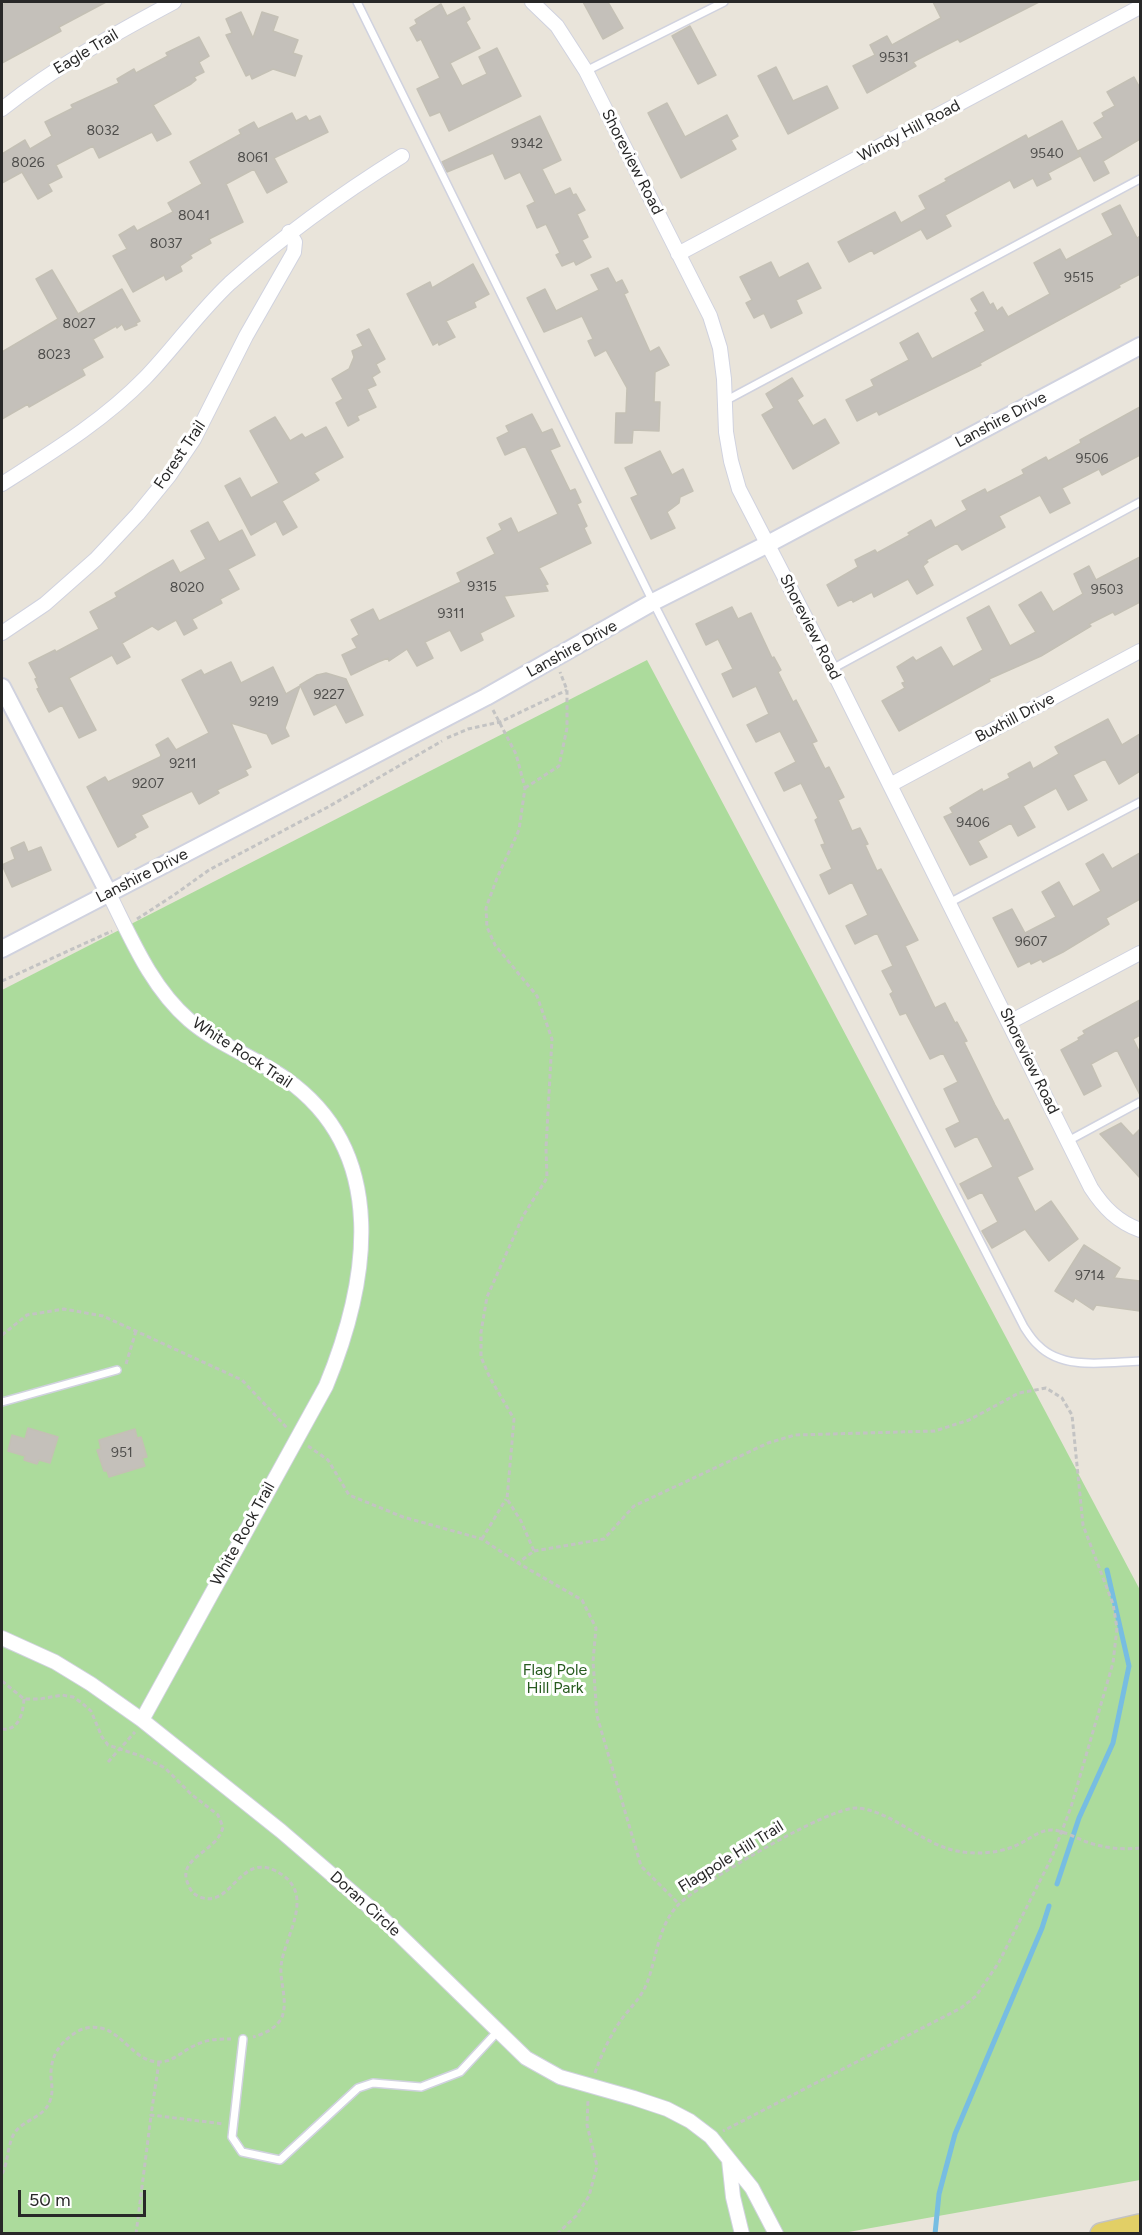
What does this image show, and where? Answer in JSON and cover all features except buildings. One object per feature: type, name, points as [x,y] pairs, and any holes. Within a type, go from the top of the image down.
[{"type":"main road","points":[[1101,2234],[1140,2225]]},
{"type":"street","name":"Eagle Trail","points":[[2,109],[73,58],[174,2]]},
{"type":"street","name":"Shoreview Road","points":[[532,2],[557,26],[586,71],[710,316],[720,348],[726,432],[739,489],[1099,1200],[1113,1216],[1140,1230]]},
{"type":"street","name":"Windy Hill Road","points":[[678,254],[1140,7]]},
{"type":"street","points":[[2,484],[73,439],[118,403],[145,378],[228,285],[289,232],[351,188],[402,156]]},
{"type":"street","name":"Forest Trail","points":[[2,633],[45,604],[96,560],[169,476],[194,439],[246,336],[294,252],[295,242],[289,232]]},
{"type":"street","name":"Lanshire Drive","points":[[2,949],[486,697],[653,602],[768,544],[1140,346]]},
{"type":"street","name":"Buxhill Drive","points":[[890,785],[1140,651]]},
{"type":"street","name":"White Rock Trail","points":[[2,687],[142,960],[169,999],[188,1019],[212,1037],[286,1079],[311,1100],[331,1124],[345,1146],[352,1165],[360,1215],[360,1252],[356,1292],[340,1350],[326,1386],[142,1720]]},
{"type":"street","points":[[1010,1022],[1140,953]]},
{"type":"street","name":"Doran Circle","points":[[2,1638],[82,1678],[142,1720],[281,1831],[381,1917],[525,2058],[560,2078],[592,2085],[668,2109],[690,2121],[711,2137],[752,2188],[776,2234]]},
{"type":"street","points":[[729,2158],[733,2197],[742,2234]]},
{"type":"lane","points":[[357,2],[653,602],[1024,1327],[1037,1345],[1053,1357],[1075,1362],[1140,1360]]},
{"type":"lane","points":[[586,71],[724,2]]},
{"type":"lane","points":[[725,401],[1140,179]]},
{"type":"lane","points":[[832,669],[1140,502]]},
{"type":"lane","points":[[949,903],[1140,802]]},
{"type":"lane","points":[[1068,1141],[1140,1102]]},
{"type":"lane","points":[[2,1402],[117,1370]]},
{"type":"lane","points":[[243,2039],[232,2137],[242,2152],[280,2160],[358,2088],[373,2083],[421,2087],[460,2072],[498,2031]]},
{"type":"path","points":[[525,788],[559,766],[567,728],[567,690],[554,659]]},
{"type":"path","points":[[2,981],[145,915],[217,865],[328,807],[445,739],[468,729],[500,722],[567,690]]},
{"type":"path","points":[[482,1539],[507,1499],[514,1419],[490,1378],[481,1357],[481,1332],[487,1297],[523,1216],[547,1178],[546,1149],[552,1039],[537,996],[495,945],[487,927],[486,908],[519,830],[525,788],[516,754],[486,697]]},
{"type":"path","points":[[2,1335],[27,1315],[64,1309],[103,1316],[242,1380],[297,1438],[328,1460],[349,1495],[403,1517],[482,1539],[582,1600],[596,1628],[592,1661],[597,1716],[641,1866],[679,1904]]},
{"type":"path","points":[[117,1370],[128,1362],[130,1346],[136,1332]]},
{"type":"path","points":[[518,1563],[534,1551],[604,1539],[634,1506],[768,1443],[795,1436],[935,1431],[969,1420],[1019,1392],[1046,1388],[1062,1398],[1072,1415],[1083,1525],[1113,1604],[1117,1628],[1113,1663],[1071,1807],[1052,1857],[999,1962],[976,1996],[961,2008],[711,2137]]},
{"type":"path","points":[[507,1499],[534,1551]]},
{"type":"path","points":[[2,1681],[24,1699],[40,1699],[54,1695],[73,1697],[91,1711],[108,1745],[141,1756],[165,1768],[222,1821],[223,1827],[219,1838],[188,1866],[185,1873],[187,1884],[192,1892],[198,1896],[213,1898],[226,1891],[243,1874],[261,1867],[284,1877],[294,1889],[296,1899],[295,1920],[281,1965],[284,2002],[282,2016],[274,2027],[243,2039],[212,2039],[195,2045],[177,2057],[159,2062],[144,2058],[116,2034],[98,2027],[79,2030],[63,2040],[57,2048],[53,2059],[51,2075],[53,2091],[49,2103],[42,2113],[15,2132],[2,2174]]},
{"type":"path","points":[[2,1729],[7,1730],[21,1719],[24,1699]]},
{"type":"path","points":[[108,1762],[142,1720]]},
{"type":"path","name":"Flagpole Hill Trail","points":[[557,2234],[576,2216],[590,2196],[597,2166],[587,2125],[588,2101],[609,2039],[646,1986],[661,1934],[669,1917],[679,1904],[698,1889],[815,1820],[842,1810],[856,1808],[872,1811],[938,1846],[959,1852],[1000,1851],[1016,1846],[1044,1830],[1062,1832],[1108,1847],[1128,1850],[1140,1848]]},
{"type":"path","points":[[136,2234],[159,2062]]},
{"type":"path","points":[[151,2115],[233,2125]]},
{"type":"green space","name":"Flag Pole Hill Park","points":[[647,660],[1140,1590],[1140,2180],[843,2233],[2,2234],[2,990]]},
{"type":"waterway","points":[[1057,1884],[1079,1818],[1113,1743],[1129,1666],[1107,1570]]},
{"type":"waterway","points":[[935,2234],[939,2194],[955,2134],[1042,1928],[1049,1906]]}]
